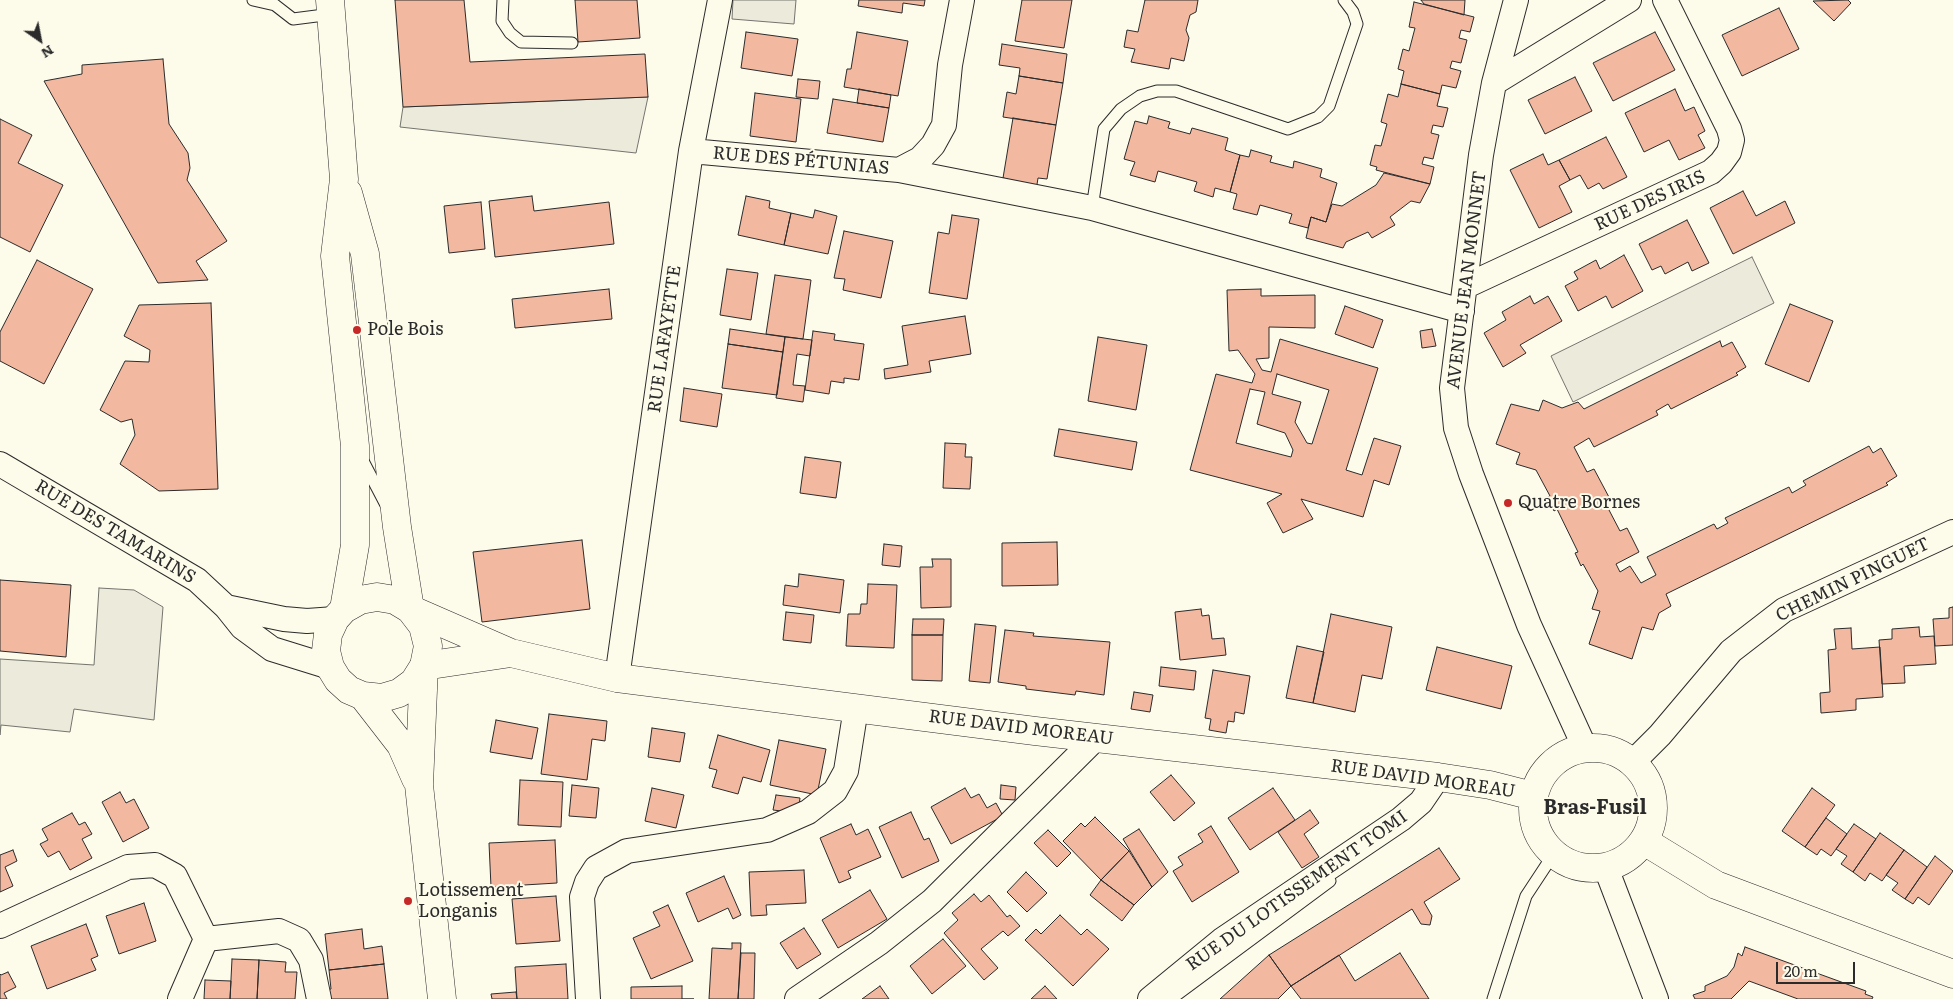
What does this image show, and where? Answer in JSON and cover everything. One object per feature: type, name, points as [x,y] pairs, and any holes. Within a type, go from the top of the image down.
[{"type":"street","name":"RUE LAFAYETTE","points":[[617,678],[691,150],[720,0]]},
{"type":"street","name":"RUE DES PÉTUNIAS","points":[[691,150],[899,170],[920,159],[933,145],[944,125],[950,64],[962,0]]},
{"type":"street","name":"AVENUE JEAN MONNET","points":[[1516,0],[1494,83],[1481,154],[1452,388],[1456,428],[1471,474],[1529,625],[1585,748]]},
{"type":"street","points":[[1494,83],[1629,0]]},
{"type":"street","name":"RUE DES IRIS","points":[[1466,286],[1711,172],[1729,152],[1732,140],[1729,129],[1665,0]]},
{"type":"street","points":[[331,7],[344,179],[335,256],[355,446],[355,545],[339,614],[328,634],[326,651],[330,667],[338,680],[349,690],[364,696],[382,698],[399,693],[414,682],[424,666]]},
{"type":"street","points":[[899,170],[1092,208],[1462,311]]},
{"type":"street","points":[[344,179],[365,254],[397,527],[410,609]]},
{"type":"street","name":"RUE DES TAMARINS","points":[[0,464],[197,580],[226,607],[242,627],[272,649],[330,667]]},
{"type":"street","name":"CHEMIN PINGUET","points":[[1633,762],[1660,735],[1731,651],[1784,610],[1953,532]]},
{"type":"street","points":[[226,607],[284,619],[307,621],[339,614],[360,600],[377,597],[395,600],[410,609],[423,626],[428,646],[424,666],[419,785],[442,999]]},
{"type":"street","name":"RUE DAVID MOREAU","points":[[410,609],[511,653],[617,678],[1438,778],[1490,785],[1533,796]]},
{"type":"street","name":"RUE DAVID MOREAU","points":[[424,666],[511,653]]},
{"type":"street","points":[[364,696],[401,745],[419,785]]},
{"type":"street","points":[[588,999],[582,897],[587,882],[596,868],[627,851],[767,830],[808,812],[835,792],[846,771],[856,708]]},
{"type":"street","points":[[797,999],[879,943],[932,901],[1096,737]]},
{"type":"street","points":[[1585,748],[1609,749],[1633,762],[1644,776],[1653,798],[1652,822],[1644,841],[1625,860],[1606,868],[1579,868],[1553,855],[1541,841],[1532,818],[1533,796],[1544,772],[1559,757],[1585,748]]},
{"type":"street","name":"RUE DU LOTISSEMENT TOMI","points":[[1150,999],[1222,940],[1401,819],[1421,802],[1438,778]]},
{"type":"street","points":[[1644,841],[1716,885],[1953,974]]},
{"type":"street","points":[[0,926],[128,867],[155,865],[175,876],[206,939],[180,999]]},
{"type":"street","points":[[1606,868],[1623,908],[1656,999]]},
{"type":"street","points":[[206,939],[279,931],[299,940],[311,960],[319,999]]},
{"type":"lane","points":[[253,0],[275,6],[293,19],[331,7]]},
{"type":"lane","points":[[503,0],[502,21],[510,33],[521,42],[572,43]]},
{"type":"lane","points":[[1092,208],[1104,129],[1121,109],[1140,96],[1157,91],[1176,91],[1288,129],[1318,117],[1329,106],[1357,24],[1353,12],[1344,0]]},
{"type":"lane","points":[[355,446],[397,527]]},
{"type":"lane","points":[[1171,999],[1230,953],[1363,857],[1401,819]]},
{"type":"lane","points":[[1493,999],[1526,896],[1553,855]]},
{"type":"shaded area","points":[[733,0],[796,0],[794,24],[732,19]]},
{"type":"shaded area","points":[[648,97],[636,153],[400,127],[403,107]]},
{"type":"shaded area","points":[[1752,257],[1774,303],[1573,402],[1551,356]]},
{"type":"shaded area","points":[[99,588],[134,590],[163,607],[154,720],[74,709],[70,732],[1,725],[0,735],[0,659],[94,665]]},
{"type":"building","points":[[395,0],[464,0],[470,62],[645,54],[648,97],[403,107]]},
{"type":"building","points":[[575,0],[637,0],[640,38],[578,42]]},
{"type":"building","points":[[859,0],[925,0],[924,6],[903,3],[902,13],[858,6]]},
{"type":"building","points":[[1022,0],[1072,0],[1064,48],[1015,41]]},
{"type":"building","points":[[1145,0],[1198,0],[1196,12],[1190,15],[1186,30],[1189,38],[1184,61],[1171,58],[1169,69],[1131,62],[1135,49],[1124,47],[1127,30],[1138,32]]},
{"type":"building","points":[[1421,0],[1465,0],[1464,15],[1424,4]]},
{"type":"building","points":[[1848,0],[1851,3],[1834,21],[1813,1]]},
{"type":"building","points":[[1414,2],[1474,17],[1470,32],[1461,30],[1459,38],[1467,40],[1461,63],[1452,61],[1450,68],[1461,71],[1456,88],[1442,85],[1440,94],[1401,84],[1404,71],[1398,69],[1403,49],[1409,51],[1415,28],[1409,27]]},
{"type":"building","points":[[1779,8],[1799,49],[1742,76],[1722,35]]},
{"type":"building","points":[[746,32],[798,39],[792,76],[741,68]]},
{"type":"building","points":[[857,32],[908,41],[898,96],[844,87],[847,69],[851,69]]},
{"type":"building","points":[[1655,32],[1675,70],[1613,101],[1593,63]]},
{"type":"building","points":[[1002,44],[1067,54],[1063,83],[1019,76],[1020,68],[999,65]]},
{"type":"building","points":[[163,59],[169,124],[188,153],[190,168],[187,180],[227,241],[196,261],[208,280],[158,283],[44,81],[82,74],[82,65]]},
{"type":"building","points":[[1019,76],[1063,83],[1056,125],[1003,117],[1007,92],[1016,94]]},
{"type":"building","points":[[1575,77],[1592,111],[1545,134],[1528,100]]},
{"type":"building","points":[[798,79],[820,81],[818,99],[796,97]]},
{"type":"building","points":[[1401,84],[1440,94],[1437,106],[1448,108],[1443,127],[1433,125],[1431,133],[1439,135],[1433,159],[1424,157],[1422,164],[1434,167],[1430,184],[1376,170],[1377,167],[1370,165],[1375,145],[1381,146],[1387,124],[1381,122],[1388,94],[1398,97]]},
{"type":"building","points":[[859,89],[891,95],[889,108],[857,103]]},
{"type":"building","points":[[1675,89],[1685,111],[1694,107],[1705,131],[1698,135],[1705,148],[1679,160],[1669,140],[1644,152],[1625,113]]},
{"type":"building","points":[[755,93],[801,99],[796,142],[750,136]]},
{"type":"building","points":[[833,99],[889,108],[883,142],[827,133]]},
{"type":"building","points":[[1149,116],[1170,122],[1168,128],[1190,134],[1192,128],[1228,138],[1225,150],[1240,155],[1230,192],[1215,188],[1213,197],[1194,191],[1197,182],[1158,171],[1155,182],[1130,175],[1135,162],[1124,159],[1135,121],[1147,124]]},
{"type":"building","points":[[1013,118],[1056,125],[1047,179],[1038,178],[1036,191],[1007,186],[1008,179],[1003,178]]},
{"type":"building","points":[[0,119],[32,135],[18,163],[63,185],[30,252],[0,237]]},
{"type":"building","points":[[1606,137],[1627,177],[1603,189],[1599,183],[1588,189],[1580,175],[1570,180],[1559,160]]},
{"type":"building","points":[[1251,150],[1272,156],[1270,162],[1293,168],[1294,161],[1322,169],[1320,177],[1337,183],[1326,222],[1311,217],[1308,228],[1289,223],[1292,214],[1260,205],[1257,215],[1233,209],[1237,194],[1230,192],[1240,155],[1249,157]]},
{"type":"building","points":[[1543,154],[1548,165],[1559,160],[1570,180],[1559,186],[1572,212],[1539,228],[1510,170]]},
{"type":"building","points":[[1384,173],[1430,184],[1420,203],[1411,201],[1390,217],[1395,225],[1372,238],[1368,232],[1346,242],[1343,248],[1306,238],[1311,217],[1326,222],[1332,204],[1342,206],[1376,185]]},
{"type":"building","points":[[1743,191],[1756,216],[1785,201],[1795,223],[1733,254],[1710,208]]},
{"type":"building","points":[[532,196],[534,211],[609,202],[614,244],[495,257],[489,201]]},
{"type":"building","points":[[746,196],[770,201],[769,208],[791,213],[784,245],[738,235]]},
{"type":"building","points":[[481,202],[485,249],[449,253],[444,206]]},
{"type":"building","points":[[815,210],[837,216],[828,254],[784,245],[791,213],[813,218]]},
{"type":"building","points":[[952,215],[979,219],[967,299],[929,293],[938,232],[949,234]]},
{"type":"building","points":[[1687,220],[1709,263],[1692,271],[1688,262],[1665,274],[1661,266],[1652,270],[1639,244]]},
{"type":"building","points":[[844,231],[893,241],[881,298],[843,290],[845,279],[834,278]]},
{"type":"building","points":[[1624,255],[1643,291],[1612,308],[1606,296],[1578,311],[1565,286],[1578,279],[1574,272],[1596,260],[1600,269]]},
{"type":"building","points":[[37,260],[93,289],[44,384],[0,361],[0,332]]},
{"type":"building","points":[[727,269],[758,273],[751,320],[720,315]]},
{"type":"building","points":[[775,275],[811,280],[803,339],[766,334]]},
{"type":"building","points":[[609,289],[612,319],[515,328],[512,299]]},
{"type":"building","points":[[1261,289],[1261,296],[1315,295],[1315,328],[1269,327],[1269,358],[1256,359],[1262,370],[1271,372],[1280,339],[1378,368],[1346,470],[1362,475],[1374,438],[1401,446],[1389,485],[1374,480],[1363,517],[1301,499],[1313,519],[1283,533],[1267,503],[1282,494],[1190,470],[1216,374],[1252,383],[1255,374],[1238,350],[1229,351],[1227,290]],"holes":[[[1277,374],[1329,390],[1312,444],[1307,443],[1295,422],[1301,402],[1272,394]],[[1250,389],[1265,392],[1257,424],[1285,433],[1293,450],[1291,457],[1236,443]]]},
{"type":"building","points":[[1530,296],[1534,304],[1548,296],[1562,321],[1520,345],[1526,353],[1503,367],[1484,333],[1506,320],[1502,312]]},
{"type":"building","points":[[211,303],[218,489],[159,491],[120,464],[135,435],[132,419],[121,422],[100,410],[125,361],[149,362],[150,350],[124,336],[139,305]]},
{"type":"building","points":[[1790,304],[1833,321],[1809,382],[1765,364]]},
{"type":"building","points":[[1345,306],[1383,320],[1373,348],[1335,334]]},
{"type":"building","points":[[965,316],[971,354],[929,361],[931,372],[885,379],[884,369],[908,365],[902,326]]},
{"type":"building","points":[[730,329],[785,337],[783,352],[728,344]]},
{"type":"building","points":[[1432,329],[1436,346],[1422,348],[1420,331]]},
{"type":"building","points":[[813,331],[835,334],[834,340],[864,344],[859,380],[844,378],[844,383],[831,381],[829,394],[805,390]]},
{"type":"building","points":[[785,337],[812,340],[810,356],[797,354],[793,385],[805,386],[803,402],[776,398]]},
{"type":"building","points":[[1098,337],[1147,345],[1136,410],[1088,401]]},
{"type":"building","points":[[1720,341],[1722,347],[1732,342],[1746,367],[1736,373],[1738,375],[1671,409],[1668,404],[1656,411],[1658,415],[1594,447],[1589,438],[1574,447],[1587,472],[1594,469],[1610,499],[1606,503],[1620,531],[1627,528],[1639,552],[1616,564],[1620,572],[1630,566],[1641,583],[1656,575],[1647,557],[1714,524],[1717,529],[1728,523],[1725,518],[1789,487],[1792,493],[1806,485],[1803,481],[1869,446],[1873,453],[1881,448],[1897,476],[1886,483],[1888,485],[1666,594],[1671,606],[1659,613],[1653,630],[1642,627],[1632,659],[1589,644],[1600,611],[1592,609],[1598,591],[1583,564],[1581,566],[1575,553],[1578,552],[1557,509],[1554,511],[1547,497],[1550,496],[1536,470],[1516,464],[1520,453],[1496,444],[1511,404],[1539,411],[1543,400],[1562,408],[1578,402],[1584,409]]},
{"type":"building","points":[[728,344],[783,352],[777,395],[722,388]]},
{"type":"building","points":[[684,388],[722,394],[717,427],[680,421]]},
{"type":"building","points":[[1059,429],[1137,442],[1132,470],[1054,456]]},
{"type":"building","points":[[945,443],[966,444],[965,457],[972,457],[970,489],[943,488]]},
{"type":"building","points":[[805,457],[841,462],[836,498],[800,493]]},
{"type":"building","points":[[582,540],[590,609],[482,622],[473,552]]},
{"type":"building","points":[[1057,542],[1058,585],[1002,586],[1002,543]]},
{"type":"building","points":[[884,544],[902,546],[900,567],[882,565]]},
{"type":"building","points":[[932,559],[951,559],[951,607],[921,608],[920,567],[933,567]]},
{"type":"building","points":[[799,574],[844,580],[840,613],[783,605],[785,585],[798,587]]},
{"type":"building","points":[[0,580],[71,585],[66,657],[0,651]]},
{"type":"building","points":[[868,584],[897,585],[894,648],[846,646],[848,614],[860,614],[861,604],[867,604]]},
{"type":"building","points":[[1953,607],[1953,645],[1935,646],[1933,619],[1949,618],[1949,608]]},
{"type":"building","points":[[1201,609],[1202,616],[1209,615],[1212,639],[1224,638],[1226,655],[1180,660],[1175,612]]},
{"type":"building","points":[[786,612],[814,615],[811,643],[783,640]]},
{"type":"building","points":[[1331,614],[1392,627],[1382,679],[1362,675],[1355,712],[1313,703]]},
{"type":"building","points":[[913,619],[944,619],[943,635],[912,635]]},
{"type":"building","points":[[975,624],[996,626],[990,683],[969,681]]},
{"type":"building","points":[[1919,627],[1920,637],[1934,636],[1936,664],[1904,666],[1905,683],[1882,684],[1879,640],[1892,639],[1892,629]]},
{"type":"building","points":[[1851,628],[1852,649],[1880,647],[1883,697],[1856,699],[1856,710],[1821,713],[1820,693],[1830,692],[1828,650],[1836,649],[1834,629]]},
{"type":"building","points":[[1005,630],[1034,633],[1033,636],[1110,642],[1104,695],[1076,691],[1075,695],[1026,689],[1026,686],[998,682]]},
{"type":"building","points":[[912,635],[943,635],[942,681],[912,680]]},
{"type":"building","points":[[1297,646],[1324,652],[1313,703],[1286,698]]},
{"type":"building","points":[[1437,647],[1512,666],[1501,709],[1426,690]]},
{"type":"building","points":[[1161,667],[1196,671],[1194,690],[1159,686]]},
{"type":"building","points":[[1213,670],[1250,676],[1244,714],[1235,712],[1234,722],[1228,721],[1226,733],[1209,730],[1211,719],[1205,718]]},
{"type":"building","points":[[1134,692],[1153,695],[1150,712],[1131,709]]},
{"type":"building","points":[[549,714],[607,721],[605,741],[592,739],[587,780],[541,774]]},
{"type":"building","points":[[496,720],[538,728],[532,759],[490,752]]},
{"type":"building","points":[[652,728],[685,733],[680,762],[648,757]]},
{"type":"building","points":[[718,735],[770,750],[761,782],[743,777],[738,794],[712,787],[717,770],[709,768]]},
{"type":"building","points":[[779,740],[826,749],[817,795],[770,785]]},
{"type":"building","points":[[1171,775],[1195,803],[1174,821],[1150,792]]},
{"type":"building","points":[[520,780],[563,782],[561,827],[518,825]]},
{"type":"building","points":[[572,785],[599,788],[596,818],[569,816]]},
{"type":"building","points":[[1001,785],[1016,787],[1015,800],[1000,799]]},
{"type":"building","points":[[652,788],[684,795],[676,828],[645,821]]},
{"type":"building","points":[[965,788],[971,798],[979,794],[987,808],[996,803],[1003,816],[951,844],[931,807]]},
{"type":"building","points":[[1273,788],[1295,820],[1250,850],[1228,818]]},
{"type":"building","points":[[1812,788],[1835,805],[1805,847],[1782,831]]},
{"type":"building","points":[[120,792],[126,803],[134,799],[149,828],[123,842],[102,802]]},
{"type":"building","points":[[776,795],[800,798],[798,813],[773,810]]},
{"type":"building","points":[[1310,810],[1319,823],[1304,834],[1319,857],[1302,868],[1278,832]]},
{"type":"building","points":[[911,812],[924,840],[929,838],[939,861],[902,878],[879,827]]},
{"type":"building","points":[[72,813],[79,825],[85,822],[92,834],[82,839],[92,858],[70,870],[59,851],[48,857],[40,844],[48,840],[42,829]]},
{"type":"building","points":[[1095,817],[1129,851],[1101,880],[1063,841],[1081,823],[1085,827]]},
{"type":"building","points":[[1826,818],[1847,834],[1831,856],[1821,849],[1817,855],[1805,847]]},
{"type":"building","points":[[851,824],[856,835],[868,829],[881,857],[848,871],[851,878],[839,883],[820,838]]},
{"type":"building","points":[[1854,824],[1876,839],[1853,872],[1841,864],[1847,856],[1836,849]]},
{"type":"building","points":[[1211,826],[1239,872],[1192,902],[1173,871],[1183,865],[1178,857],[1203,842],[1198,834]]},
{"type":"building","points":[[1139,829],[1168,872],[1152,887],[1123,839]]},
{"type":"building","points":[[1048,830],[1071,853],[1057,867],[1034,843]]},
{"type":"building","points":[[1880,833],[1904,850],[1882,881],[1870,873],[1865,881],[1853,872]]},
{"type":"building","points":[[555,840],[557,883],[491,887],[489,843]]},
{"type":"building","points":[[1439,848],[1460,879],[1424,902],[1432,916],[1430,925],[1421,924],[1412,909],[1291,986],[1269,955]]},
{"type":"building","points":[[13,850],[17,861],[5,867],[13,886],[0,892],[0,855]]},
{"type":"building","points":[[1904,850],[1927,867],[1905,899],[1892,890],[1898,883],[1886,875]]},
{"type":"building","points":[[1129,851],[1152,887],[1134,905],[1101,880]]},
{"type":"building","points":[[1935,856],[1953,871],[1929,905],[1918,897],[1913,904],[1905,899]]},
{"type":"building","points":[[804,870],[806,903],[766,905],[767,915],[751,916],[749,872]]},
{"type":"building","points":[[1026,872],[1047,893],[1027,912],[1007,892]]},
{"type":"building","points":[[724,876],[741,915],[733,919],[728,908],[698,922],[686,893]]},
{"type":"building","points":[[1101,880],[1134,905],[1122,921],[1090,895]]},
{"type":"building","points":[[870,890],[887,919],[838,948],[822,920]]},
{"type":"building","points":[[974,894],[981,902],[989,895],[1007,917],[1010,915],[1020,926],[1008,936],[1003,931],[981,949],[998,968],[984,980],[944,933],[958,920],[952,913]]},
{"type":"building","points":[[556,896],[560,941],[516,944],[512,899]]},
{"type":"building","points":[[144,903],[156,941],[119,954],[106,916]]},
{"type":"building","points":[[668,905],[693,961],[651,979],[633,938],[660,926],[653,912]]},
{"type":"building","points":[[1060,915],[1081,935],[1087,929],[1109,949],[1073,986],[1025,940],[1036,929],[1041,934]]},
{"type":"building","points":[[86,924],[98,956],[91,959],[96,970],[47,989],[31,946]]},
{"type":"building","points":[[804,928],[821,954],[797,969],[780,943]]},
{"type":"building","points":[[362,929],[364,949],[382,946],[384,964],[329,970],[325,934]]},
{"type":"building","points":[[943,939],[966,966],[932,994],[910,966]]},
{"type":"building","points":[[732,943],[741,943],[738,999],[709,999],[712,948],[732,949]]},
{"type":"building","points":[[1745,947],[1866,991],[1865,994],[1873,997],[1872,999],[1798,999],[1749,981],[1731,999],[1695,999],[1693,995],[1705,991],[1705,986],[1727,976],[1734,967],[1738,953],[1742,956]]},
{"type":"building","points":[[741,953],[755,953],[754,999],[738,999]]},
{"type":"building","points":[[1400,953],[1429,999],[1301,999],[1291,986],[1339,955],[1355,981]]},
{"type":"building","points":[[1269,955],[1291,986],[1278,999],[1220,999]]},
{"type":"building","points":[[232,959],[259,960],[257,999],[230,999]]},
{"type":"building","points":[[259,960],[286,962],[285,972],[297,972],[295,999],[257,999]]},
{"type":"building","points":[[384,964],[388,999],[327,999],[326,990],[331,989],[329,970]]},
{"type":"building","points":[[566,964],[568,999],[517,999],[515,967]]},
{"type":"building","points":[[8,972],[16,987],[4,993],[7,999],[0,999],[0,974]]},
{"type":"building","points":[[205,980],[231,981],[230,999],[204,999]]},
{"type":"building","points":[[682,986],[682,999],[631,999],[631,987]]},
{"type":"building","points":[[880,986],[889,999],[862,999]]},
{"type":"building","points":[[1045,986],[1057,999],[1031,999]]},
{"type":"building","points":[[516,992],[517,999],[492,999],[491,994]]},
{"type":"place","name":"Pole Bois","points":[[357,330]]},
{"type":"place","name":"Quatre Bornes","points":[[1508,503]]},
{"type":"place","name":"Lotissement Longanis","points":[[408,901]]},
{"type":"district","name":"Bras-Fusil","points":[[1595,808]]}]
